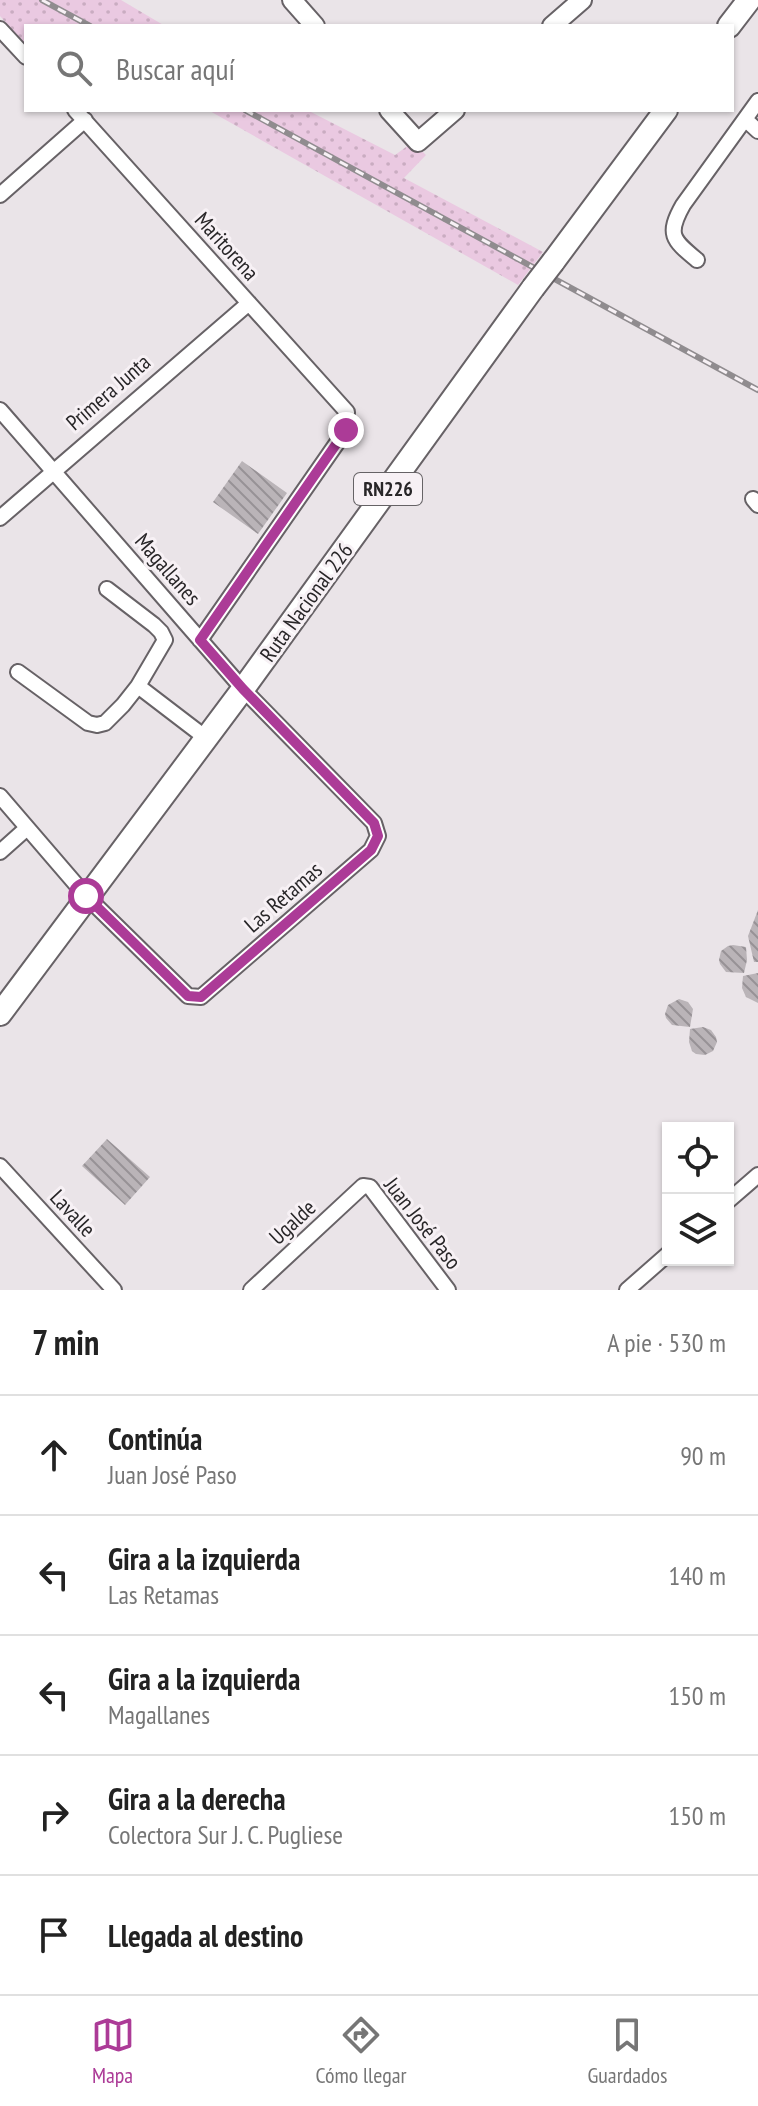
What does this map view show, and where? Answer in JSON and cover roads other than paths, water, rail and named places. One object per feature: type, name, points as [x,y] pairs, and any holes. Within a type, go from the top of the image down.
[{"type":"highway","points":[[731,24],[749,0]]},
{"type":"highway","name":"Ruta Nacional 226","points":[[0,1014],[243,689],[665,112]]},
{"type":"main road","points":[[292,0],[313,24]]},
{"type":"main road","points":[[554,24],[582,0]]},
{"type":"main road","points":[[391,112],[418,142],[453,112]]},
{"type":"street","points":[[0,29],[24,55]]},
{"type":"street","points":[[697,260],[678,244],[673,229],[675,219],[758,101]]},
{"type":"street","points":[[0,195],[80,115]]},
{"type":"street","name":"Maritorena","points":[[80,115],[347,412],[346,430],[200,640]]},
{"type":"street","points":[[745,119],[758,131]]},
{"type":"street","name":"Primera Junta","points":[[0,518],[249,303]]},
{"type":"street","name":"Magallanes","points":[[0,410],[243,689],[374,823]]},
{"type":"street","points":[[18,672],[88,723],[105,723],[138,686],[165,640],[154,625],[107,589]]},
{"type":"street","points":[[138,686],[206,738]]},
{"type":"street","points":[[0,796],[86,896]]},
{"type":"street","name":"Las Retamas","points":[[86,896],[188,996],[201,997],[371,850],[378,836],[374,823]]},
{"type":"street","points":[[0,852],[27,828]]},
{"type":"street","name":"Lavalle","points":[[0,1166],[114,1290]]},
{"type":"street","points":[[734,1196],[758,1175]]},
{"type":"street","name":"Ugalde","points":[[251,1290],[363,1186]]},
{"type":"street","name":"Juan José Paso","points":[[363,1186],[370,1187],[448,1290]]},
{"type":"street","points":[[627,1290],[662,1259]]},
{"type":"railway","points":[[42,0],[86,24]]},
{"type":"railway","points":[[249,112],[758,390]]}]
